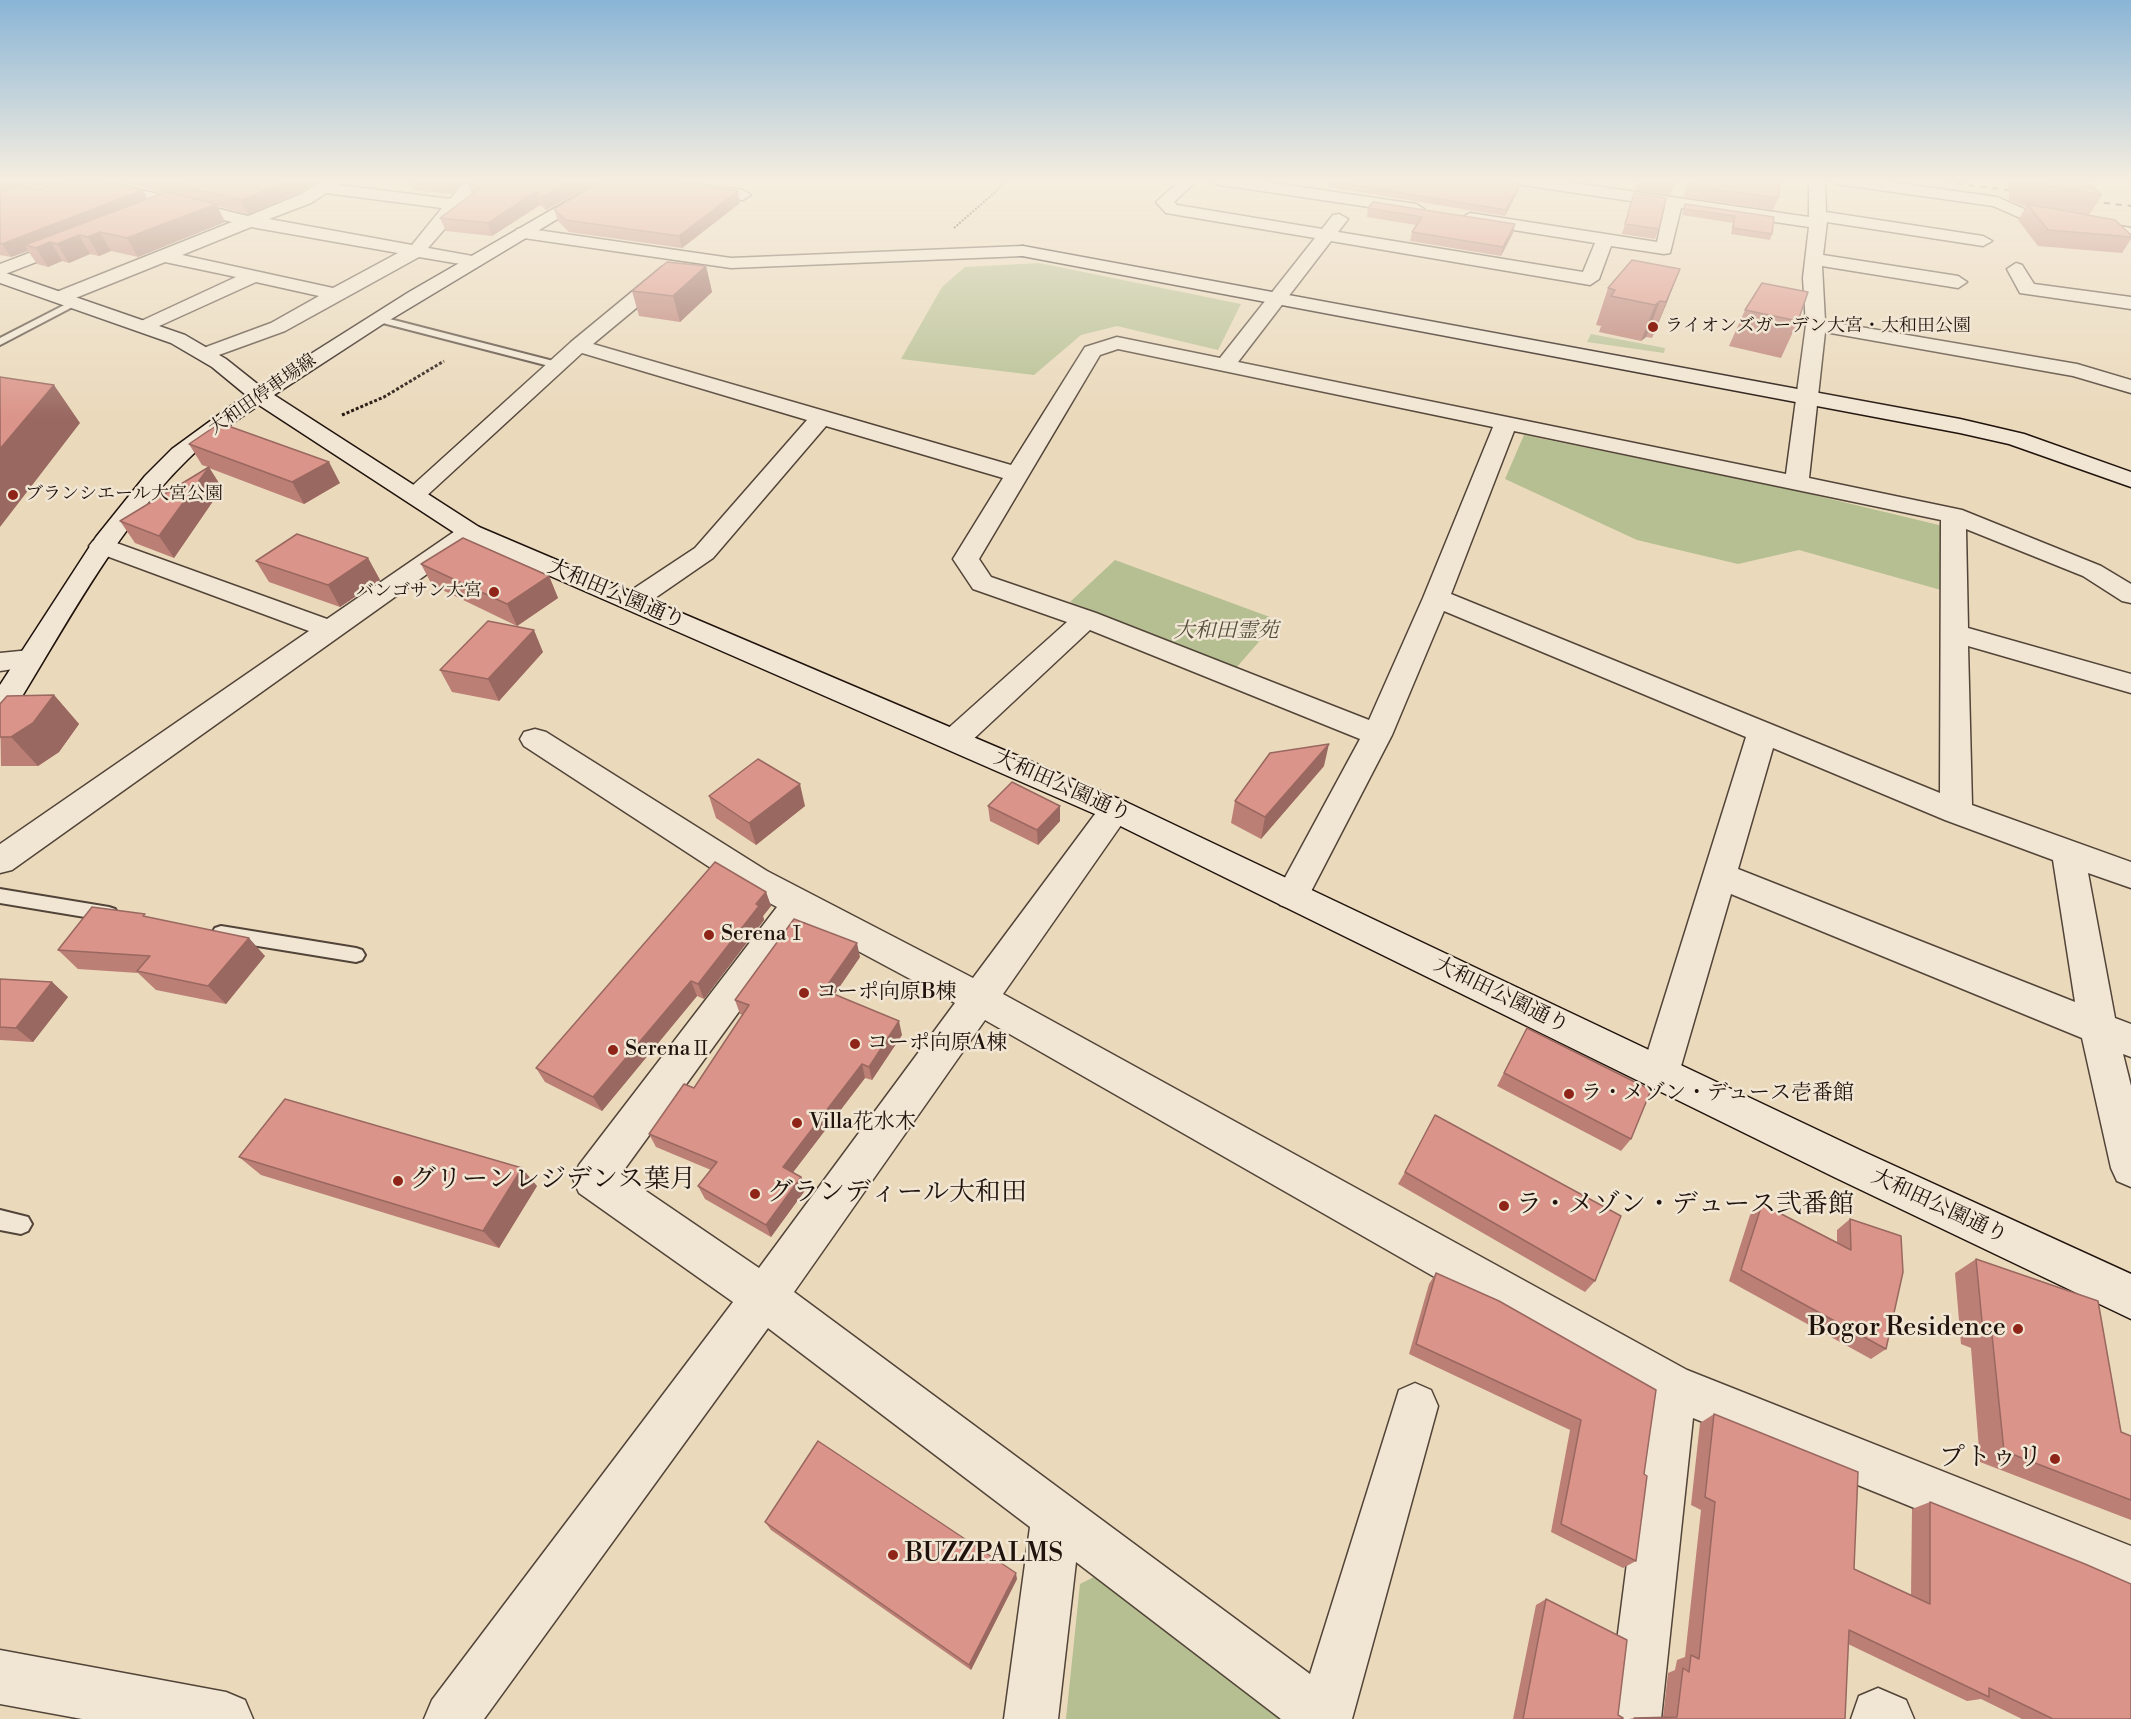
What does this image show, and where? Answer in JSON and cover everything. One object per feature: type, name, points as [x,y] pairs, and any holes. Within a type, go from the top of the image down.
[{"type":"street","points":[[0,270],[28,259]]},
{"type":"street","points":[[69,300],[157,259]]},
{"type":"street","points":[[178,259],[336,294]]},
{"type":"street","points":[[204,354],[278,327],[401,259]]},
{"type":"street","points":[[462,259],[472,261]]},
{"type":"street","name":"大和田停車場線","points":[[0,709],[102,546],[140,497],[181,453],[260,396],[475,259]]},
{"type":"street","points":[[414,495],[578,346],[682,259]]},
{"type":"street","points":[[707,259],[731,263],[822,259]]},
{"type":"street","points":[[1069,259],[1806,396],[2016,439],[2131,480]]},
{"type":"street","points":[[1225,365],[1309,259]]},
{"type":"street","points":[[1472,259],[1590,279],[1597,259]]},
{"type":"street","points":[[1797,482],[1816,325],[1812,278],[1814,259]]},
{"type":"street","points":[[1815,259],[1958,282]]},
{"type":"street","points":[[2016,269],[2027,290],[2131,303]]},
{"type":"street","points":[[146,326],[254,276]]},
{"type":"street","name":"大和田公園通り","points":[[0,277],[178,339],[204,354],[260,396],[470,532],[955,739],[1115,810],[2131,1297]]},
{"type":"street","points":[[1816,325],[2078,370],[2131,387]]},
{"type":"street","points":[[1377,735],[1086,619],[982,583],[966,559],[1092,351],[1117,343],[1953,515],[2092,571],[2131,595]]},
{"type":"street","points":[[578,346],[1016,474]]},
{"type":"street","points":[[633,601],[704,553],[822,417]]},
{"type":"street","points":[[1293,896],[1377,735],[1436,598],[1506,422]]},
{"type":"street","points":[[1953,515],[1956,812]]},
{"type":"street","points":[[0,861],[470,532]]},
{"type":"street","points":[[102,546],[331,630]]},
{"type":"street","points":[[1436,598],[1956,812],[2131,875]]},
{"type":"street","points":[[955,739],[1086,619]]},
{"type":"street","points":[[1954,633],[2131,684]]},
{"type":"street","points":[[0,662],[30,659]]},
{"type":"street","points":[[1660,1073],[1763,732]]},
{"type":"street","points":[[535,740],[755,880],[979,998],[1673,1387],[2131,1571]]},
{"type":"street","points":[[451,1719],[764,1297],[1115,810]]},
{"type":"street","points":[[2068,853],[2115,1034],[2131,1168]]},
{"type":"street","points":[[1720,876],[2115,1034]]},
{"type":"street","points":[[799,903],[593,1179],[764,1297],[1324,1719],[1415,1406]]},
{"type":"street","points":[[1634,1719],[1673,1387]]},
{"type":"street","points":[[1031,1719],[1056,1516]]},
{"type":"street","points":[[0,1677],[226,1719]]},
{"type":"street","points":[[1878,1719],[1878,1715],[1887,1719]]},
{"type":"lane","points":[[0,342],[69,300]]},
{"type":"lane","points":[[378,319],[557,365]]},
{"type":"lane","points":[[0,896],[126,917]]},
{"type":"lane","points":[[207,930],[356,955]]},
{"type":"path","points":[[310,428],[384,397],[472,343]]},
{"type":"green space","points":[[1039,263],[1241,304],[1218,350],[1117,326],[1081,335],[1034,375],[901,359],[942,287],[965,267]]},
{"type":"green space","points":[[1591,334],[1665,348],[1664,353],[1587,342]]},
{"type":"green space","points":[[1524,435],[1789,489],[1943,526],[1941,590],[1799,550],[1738,564],[1637,540],[1505,479]]},
{"type":"green space","name":"大和田霊苑","points":[[1115,560],[1278,620],[1236,668],[1070,602]]},
{"type":"green space","points":[[1102,1573],[1299,1719],[1066,1719],[1080,1584]]},
{"type":"building","points":[[1632,260],[1680,269],[1666,302],[1660,301],[1655,305],[1611,296],[1615,290],[1608,288]]},
{"type":"building","points":[[667,262],[706,266],[673,296],[632,291]]},
{"type":"building","points":[[1762,283],[1808,292],[1798,321],[1745,310]]},
{"type":"building","points":[[0,377],[54,385],[0,449]]},
{"type":"building","points":[[220,423],[329,462],[292,482],[189,444]]},
{"type":"building","points":[[209,467],[159,536],[120,521]]},
{"type":"building","points":[[297,534],[368,558],[328,585],[256,561]]},
{"type":"building","points":[[463,538],[549,576],[507,604],[421,564]]},
{"type":"building","points":[[488,621],[534,630],[488,679],[440,670]]},
{"type":"building","points":[[54,695],[33,723],[11,737],[0,737],[0,704],[7,696]]},
{"type":"building","points":[[1329,744],[1265,817],[1235,801],[1270,753]]},
{"type":"building","points":[[758,759],[800,784],[749,823],[709,796]]},
{"type":"building","points":[[1012,782],[1060,806],[1037,830],[988,806]]},
{"type":"building","points":[[715,862],[766,892],[756,904],[759,906],[698,984],[691,981],[593,1097],[536,1068]]},
{"type":"building","points":[[92,907],[145,914],[143,916],[249,938],[208,986],[137,971],[150,956],[58,950]]},
{"type":"building","points":[[794,919],[857,943],[824,990],[899,1021],[869,1067],[862,1064],[783,1167],[801,1177],[766,1225],[698,1186],[717,1162],[649,1134],[684,1084],[694,1088],[749,1005],[735,1000]]},
{"type":"building","points":[[0,979],[52,982],[16,1028],[0,1027]]},
{"type":"building","name":"ラ・メゾン・デュース壱番館","points":[[1527,1028],[1651,1090],[1631,1139],[1504,1073]]},
{"type":"building","name":"グリーンレジデンス葉月","points":[[285,1099],[522,1168],[483,1231],[239,1157]]},
{"type":"building","name":"ラ・メゾン・デュース弐番館","points":[[1435,1115],[1621,1216],[1595,1281],[1405,1172]]},
{"type":"building","points":[[1762,1204],[1851,1250],[1850,1219],[1901,1236],[1903,1272],[1886,1349],[1741,1270]]},
{"type":"building","points":[[1976,1259],[2098,1301],[2121,1432],[2131,1436],[2131,1500],[2004,1451],[1992,1335],[1983,1332]]},
{"type":"building","points":[[1436,1273],[1499,1301],[1656,1390],[1644,1474],[1647,1476],[1636,1561],[1561,1524],[1581,1420],[1416,1344]]},
{"type":"building","points":[[1714,1414],[1858,1472],[1854,1569],[1930,1604],[1930,1502],[2131,1584],[2131,1719],[2053,1719],[1989,1688],[1989,1697],[1849,1630],[1845,1719],[1634,1718],[1677,1717],[1683,1668],[1689,1672],[1691,1655],[1699,1659],[1715,1502],[1705,1497]]},
{"type":"building","name":"BUZZPALMS","points":[[818,1441],[1016,1573],[969,1665],[765,1522]]},
{"type":"building","points":[[1546,1599],[1627,1640],[1618,1715],[1623,1719],[1523,1719]]},
{"type":"place","name":"ライオンズガーデン大宮・大和田公園","points":[[1653,327]]},
{"type":"place","name":"ブランシエール大宮公園","points":[[13,495]]},
{"type":"place","name":"バンゴサン大宮","points":[[494,592]]},
{"type":"place","name":"SerenaⅠ","points":[[709,935]]},
{"type":"place","name":"コーポ向原B棟","points":[[804,993]]},
{"type":"place","name":"コーポ向原A棟","points":[[855,1044]]},
{"type":"place","name":"SerenaⅡ","points":[[613,1050]]},
{"type":"place","name":"ラ・メゾン・デュース壱番館","points":[[1569,1094]]},
{"type":"place","name":"Villa花水木","points":[[797,1123]]},
{"type":"place","name":"グリーンレジデンス葉月","points":[[398,1181]]},
{"type":"place","name":"グランディール大和田","points":[[755,1194]]},
{"type":"place","name":"ラ・メゾン・デュース弐番館","points":[[1504,1206]]},
{"type":"place","name":"Bogor Residence","points":[[2018,1329]]},
{"type":"place","name":"プトゥリ","points":[[2055,1459]]},
{"type":"place","name":"BUZZPALMS","points":[[893,1555]]}]
